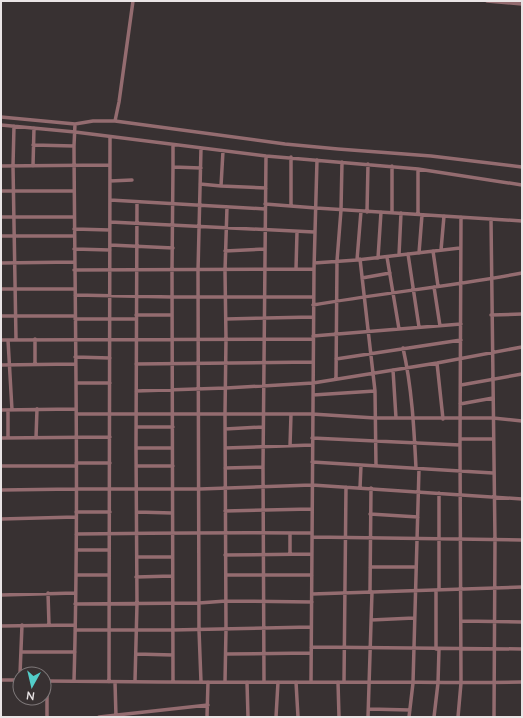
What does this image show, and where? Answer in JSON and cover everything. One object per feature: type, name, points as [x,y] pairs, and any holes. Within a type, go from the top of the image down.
[{"type":"street","points":[[130,1],[133,6]]},
{"type":"street","points":[[115,121],[133,1]]},
{"type":"street","points":[[487,1],[522,4]]},
{"type":"street","points":[[1,117],[75,124],[93,121],[115,121],[285,144],[431,156],[522,167]]},
{"type":"street","points":[[74,681],[76,593],[76,364],[74,270],[75,124]]},
{"type":"street","points":[[1,125],[75,132],[266,156],[392,166],[522,184]]},
{"type":"street","points":[[14,126],[13,191],[16,339]]},
{"type":"street","points":[[33,166],[34,128]]},
{"type":"street","points":[[110,137],[110,682]]},
{"type":"street","points":[[33,145],[74,146]]},
{"type":"street","points":[[173,145],[173,682]]},
{"type":"street","points":[[201,148],[198,271],[200,489],[199,630],[201,682]]},
{"type":"street","points":[[221,186],[223,151]]},
{"type":"street","points":[[264,682],[263,414],[266,156]]},
{"type":"street","points":[[291,158],[291,206]]},
{"type":"street","points":[[311,682],[312,383],[314,232],[317,160]]},
{"type":"street","points":[[336,379],[337,261],[341,210],[342,162]]},
{"type":"street","points":[[367,212],[368,164]]},
{"type":"street","points":[[1,166],[110,165]]},
{"type":"street","points":[[392,166],[392,213]]},
{"type":"street","points":[[173,167],[200,168]]},
{"type":"street","points":[[418,169],[420,214],[419,253]]},
{"type":"street","points":[[110,181],[132,180]]},
{"type":"street","points":[[200,184],[266,188]]},
{"type":"street","points":[[1,191],[74,191]]},
{"type":"street","points":[[110,200],[265,209]]},
{"type":"street","points":[[135,682],[137,604],[137,202]]},
{"type":"street","points":[[265,204],[367,212],[522,221]]},
{"type":"street","points":[[225,682],[225,251],[227,207]]},
{"type":"street","points":[[360,211],[358,260],[362,278],[373,373],[376,466]]},
{"type":"street","points":[[378,258],[382,212]]},
{"type":"street","points":[[399,255],[401,213]]},
{"type":"street","points":[[441,250],[444,216]]},
{"type":"street","points":[[1,217],[74,217]]},
{"type":"street","points":[[458,717],[461,683],[461,217]]},
{"type":"street","points":[[491,219],[492,398],[495,540],[494,717]]},
{"type":"street","points":[[110,222],[314,232]]},
{"type":"street","points":[[74,229],[110,230]]},
{"type":"street","points":[[296,269],[297,232]]},
{"type":"street","points":[[1,236],[74,236]]},
{"type":"street","points":[[74,249],[137,246],[173,248]]},
{"type":"street","points":[[314,263],[378,258],[460,248]]},
{"type":"street","points":[[225,251],[265,249]]},
{"type":"street","points":[[433,251],[438,286]]},
{"type":"street","points":[[408,254],[420,327]]},
{"type":"street","points":[[387,257],[399,328]]},
{"type":"street","points":[[1,262],[75,262]]},
{"type":"street","points":[[74,270],[225,271],[314,269]]},
{"type":"street","points":[[362,278],[390,273]]},
{"type":"street","points":[[313,305],[438,286],[461,284],[522,273]]},
{"type":"street","points":[[434,287],[440,326]]},
{"type":"street","points":[[1,289],[75,289]]},
{"type":"street","points":[[75,295],[313,297]]},
{"type":"street","points":[[491,315],[522,314]]},
{"type":"street","points":[[1,316],[110,318],[172,315]]},
{"type":"street","points":[[226,319],[313,317]]},
{"type":"street","points":[[1,340],[313,338],[337,334],[399,328],[461,324]]},
{"type":"street","points":[[35,339],[35,364]]},
{"type":"street","points":[[8,340],[10,410],[8,438]]},
{"type":"street","points":[[336,359],[461,340]]},
{"type":"street","points":[[136,391],[312,383],[437,363],[522,347]]},
{"type":"street","points":[[403,348],[407,367],[413,418],[419,492],[413,683],[409,717]]},
{"type":"street","points":[[75,357],[110,358]]},
{"type":"street","points":[[136,364],[313,362]]},
{"type":"street","points":[[437,363],[443,419]]},
{"type":"street","points":[[1,365],[76,364]]},
{"type":"street","points":[[393,370],[396,418]]},
{"type":"street","points":[[461,384],[522,374]]},
{"type":"street","points":[[76,382],[110,383]]},
{"type":"street","points":[[313,395],[374,391]]},
{"type":"street","points":[[460,404],[492,398]]},
{"type":"street","points":[[36,438],[37,409]]},
{"type":"street","points":[[1,410],[76,410]]},
{"type":"street","points":[[76,414],[312,414],[375,418],[493,418],[522,421]]},
{"type":"street","points":[[290,446],[291,414]]},
{"type":"street","points":[[136,427],[173,427]]},
{"type":"street","points":[[225,428],[263,427]]},
{"type":"street","points":[[1,438],[110,438]]},
{"type":"street","points":[[312,438],[460,445]]},
{"type":"street","points":[[460,439],[493,439]]},
{"type":"street","points":[[225,448],[312,445]]},
{"type":"street","points":[[136,448],[172,448]]},
{"type":"street","points":[[312,462],[493,473]]},
{"type":"street","points":[[1,466],[110,463]]},
{"type":"street","points":[[136,466],[173,466]]},
{"type":"street","points":[[360,488],[361,466]]},
{"type":"street","points":[[225,468],[263,467]]},
{"type":"street","points":[[1,490],[110,488],[200,489],[312,485],[522,499]]},
{"type":"street","points":[[344,682],[346,487]]},
{"type":"street","points":[[368,717],[371,620],[371,488]]},
{"type":"street","points":[[434,717],[438,683],[439,493]]},
{"type":"street","points":[[225,511],[312,509]]},
{"type":"street","points":[[76,512],[110,512]]},
{"type":"street","points":[[136,512],[172,513]]},
{"type":"street","points":[[370,514],[418,517]]},
{"type":"street","points":[[1,519],[76,517]]},
{"type":"street","points":[[76,534],[172,534],[199,532],[290,533],[370,538],[522,540]]},
{"type":"street","points":[[290,533],[290,554]]},
{"type":"street","points":[[76,550],[109,550]]},
{"type":"street","points":[[225,555],[312,554]]},
{"type":"street","points":[[137,557],[172,557]]},
{"type":"street","points":[[370,567],[416,567]]},
{"type":"street","points":[[76,575],[109,575]]},
{"type":"street","points":[[226,575],[312,575]]},
{"type":"street","points":[[136,577],[172,576]]},
{"type":"street","points":[[312,594],[522,587]]},
{"type":"street","points":[[48,593],[49,625]]},
{"type":"street","points":[[1,595],[76,593]]},
{"type":"street","points":[[75,604],[199,603],[226,601],[312,602]]},
{"type":"street","points":[[371,620],[414,618]]},
{"type":"street","points":[[461,621],[522,622]]},
{"type":"street","points":[[20,666],[22,625]]},
{"type":"street","points":[[1,626],[49,625],[110,630],[311,628]]},
{"type":"street","points":[[311,647],[522,649]]},
{"type":"street","points":[[21,652],[75,652]]},
{"type":"street","points":[[226,654],[311,653]]},
{"type":"street","points":[[136,654],[173,655]]},
{"type":"street","points":[[1,680],[12,680]]},
{"type":"street","points":[[52,681],[413,683],[522,682]]},
{"type":"street","points":[[115,682],[116,716]]},
{"type":"street","points":[[207,717],[208,682]]},
{"type":"street","points":[[247,682],[248,717]]},
{"type":"street","points":[[276,717],[278,682]]},
{"type":"street","points":[[296,682],[298,717]]},
{"type":"street","points":[[338,682],[339,717]]},
{"type":"street","points":[[99,717],[208,705]]},
{"type":"street","points":[[46,706],[47,717]]},
{"type":"street","points":[[368,709],[410,710]]}]
